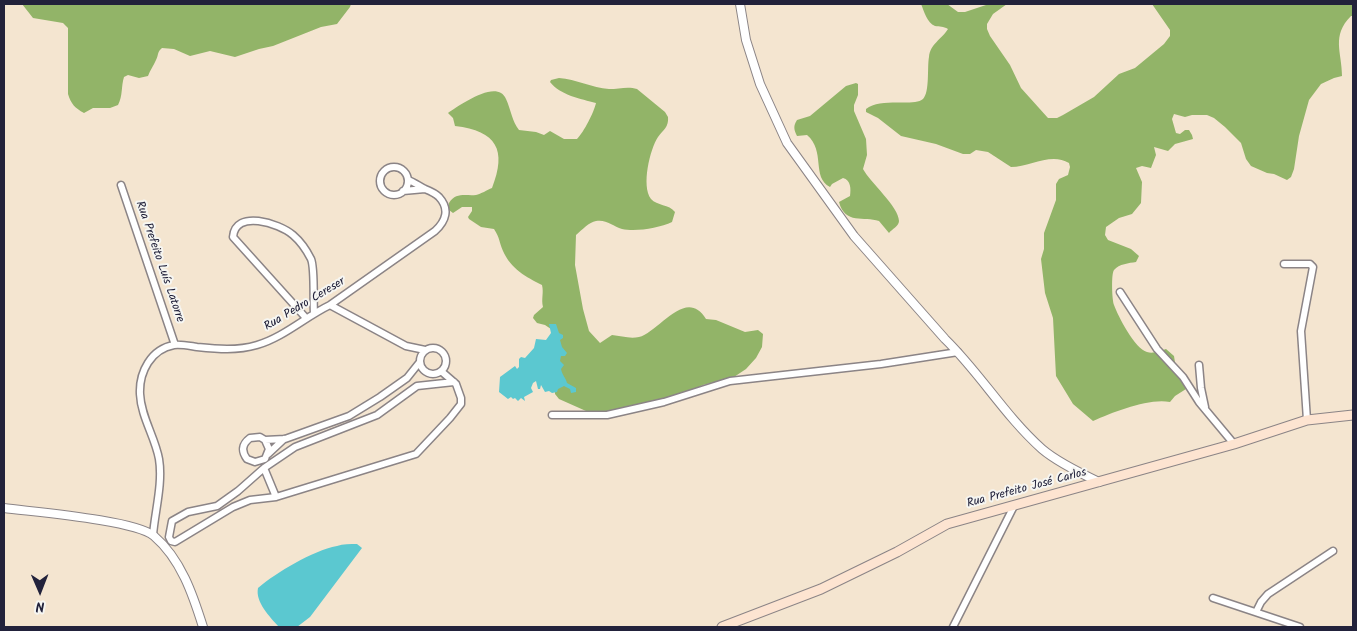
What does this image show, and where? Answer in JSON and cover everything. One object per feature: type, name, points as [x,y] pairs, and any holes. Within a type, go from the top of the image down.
[{"type":"main road","name":"Rua Prefeito José Carlos","points":[[722,627],[821,588],[897,552],[947,524],[1234,444],[1307,420],[1353,415]]},
{"type":"street","points":[[740,4],[746,40],[760,84],[787,143],[854,236],[958,352],[1024,430],[1044,450],[1099,482]]},
{"type":"street","points":[[403,191],[408,180],[405,173],[396,167],[389,168],[381,175],[381,186],[386,192],[396,194],[403,191],[426,190]]},
{"type":"street","name":"Rua Pedro Cereser","points":[[175,345],[232,350],[246,348],[276,338],[314,313],[330,305],[444,224],[446,215],[439,197],[408,180]]},
{"type":"street","name":"Rua Prefeito Luís Latorre","points":[[122,185],[175,345]]},
{"type":"street","points":[[306,318],[233,237],[234,227],[240,222],[272,224],[284,228],[300,241],[312,262],[314,313]]},
{"type":"street","points":[[1284,264],[1310,264],[1313,267],[1301,331],[1307,420]]},
{"type":"street","points":[[1120,292],[1152,342],[1184,377],[1206,411],[1234,444]]},
{"type":"street","points":[[330,305],[406,346],[425,350],[434,348],[444,354],[446,363],[441,371],[434,374],[427,373],[407,378]]},
{"type":"street","points":[[153,535],[160,469],[159,457],[142,405],[141,385],[143,373],[152,357],[163,349],[175,345]]},
{"type":"street","points":[[406,346],[427,373]]},
{"type":"street","points":[[285,439],[260,461],[255,462],[247,458],[243,450],[246,441],[250,438],[260,437],[265,440],[285,439],[349,416],[407,378],[425,350]]},
{"type":"street","points":[[552,415],[607,415],[664,402],[730,381],[881,364],[958,352]]},
{"type":"street","points":[[1199,365],[1202,400],[1206,411]]},
{"type":"street","points":[[441,371],[454,382],[459,390],[461,404],[416,454],[276,497],[250,500],[233,507],[175,542],[171,541],[168,537],[172,521],[188,512],[217,506],[238,491],[264,468],[295,447],[377,415],[417,386],[454,382]]},
{"type":"street","points":[[265,440],[269,449],[268,454]]},
{"type":"street","points":[[264,468],[276,497]]},
{"type":"street","points":[[953,627],[1014,506]]},
{"type":"street","points":[[4,508],[124,525],[153,535],[166,549],[180,570],[190,590],[203,627]]},
{"type":"street","points":[[1256,612],[1268,594],[1333,551]]},
{"type":"street","points":[[1213,598],[1300,627]]},
{"type":"green space","points":[[22,4],[351,4],[337,24],[321,27],[273,46],[235,57],[210,51],[190,56],[174,49],[162,48],[148,76],[139,78],[128,75],[124,77],[118,105],[110,108],[93,108],[84,113],[74,105],[68,94],[68,28],[63,23],[33,18]]},
{"type":"green space","points":[[921,4],[947,4],[958,12],[965,12],[989,4],[1007,4],[993,14],[987,24],[990,36],[1010,65],[1021,88],[1048,118],[1057,118],[1094,97],[1119,74],[1135,68],[1164,44],[1170,36],[1170,30],[1152,4],[1353,4],[1353,16],[1345,23],[1339,37],[1342,76],[1321,84],[1309,100],[1299,136],[1291,177],[1287,180],[1251,166],[1246,159],[1241,143],[1214,118],[1207,115],[1185,117],[1174,114],[1172,119],[1176,133],[1180,134],[1185,130],[1189,130],[1193,139],[1175,144],[1168,151],[1154,147],[1156,155],[1151,168],[1142,166],[1136,168],[1142,182],[1141,203],[1132,214],[1119,218],[1106,227],[1105,235],[1108,240],[1131,249],[1139,256],[1136,262],[1121,265],[1114,270],[1112,282],[1113,302],[1128,332],[1142,350],[1152,353],[1166,349],[1174,356],[1176,369],[1186,389],[1175,396],[1170,402],[1161,401],[1142,404],[1093,421],[1073,404],[1056,376],[1053,318],[1045,293],[1041,259],[1044,249],[1044,233],[1056,200],[1056,184],[1059,179],[1068,175],[1069,163],[1062,160],[1048,159],[1011,167],[988,152],[976,150],[970,154],[963,154],[936,144],[901,136],[878,118],[866,112],[866,109],[872,105],[919,101],[925,96],[930,52],[948,29],[932,24]]},
{"type":"green space","points":[[559,78],[609,89],[637,89],[665,112],[668,117],[667,126],[658,137],[652,150],[647,186],[651,199],[675,212],[672,222],[654,228],[634,230],[622,229],[606,222],[596,221],[576,235],[575,265],[589,331],[600,343],[612,335],[629,338],[639,337],[672,314],[690,307],[698,310],[706,319],[716,320],[745,332],[758,330],[763,334],[762,347],[756,358],[746,369],[734,377],[703,385],[678,397],[595,415],[559,399],[555,394],[554,331],[545,325],[537,323],[533,318],[543,307],[542,285],[510,263],[494,229],[481,227],[469,219],[472,207],[462,207],[453,213],[449,210],[449,203],[455,197],[476,195],[492,188],[496,175],[498,153],[495,145],[489,138],[481,132],[455,126],[453,118],[448,113],[469,100],[487,92],[495,91],[501,93],[506,99],[519,130],[544,135],[550,131],[564,139],[577,139],[583,132],[596,103],[571,96],[559,90],[550,82]]},
{"type":"green space","points":[[858,84],[858,95],[854,111],[866,139],[867,155],[863,169],[898,215],[899,223],[889,233],[879,221],[850,217],[846,214],[839,202],[850,196],[849,183],[843,178],[830,187],[824,183],[819,170],[818,156],[813,141],[807,135],[797,136],[795,130],[797,120],[810,116],[846,86]]},
{"type":"water","points":[[549,324],[556,324],[559,333],[563,335],[563,338],[560,340],[562,347],[567,353],[565,356],[561,356],[560,361],[564,365],[561,369],[567,383],[576,388],[576,392],[571,393],[570,389],[564,386],[558,389],[557,392],[545,392],[541,385],[540,389],[538,389],[536,381],[531,388],[533,392],[524,397],[525,401],[521,398],[518,401],[511,397],[508,399],[499,392],[500,377],[515,366],[517,369],[519,367],[519,359],[521,357],[525,358],[534,348],[536,339],[546,340],[551,333]]},
{"type":"water","points":[[357,544],[362,548],[310,617],[297,627],[279,627],[261,604],[258,588],[275,575],[317,552],[339,545]]}]
